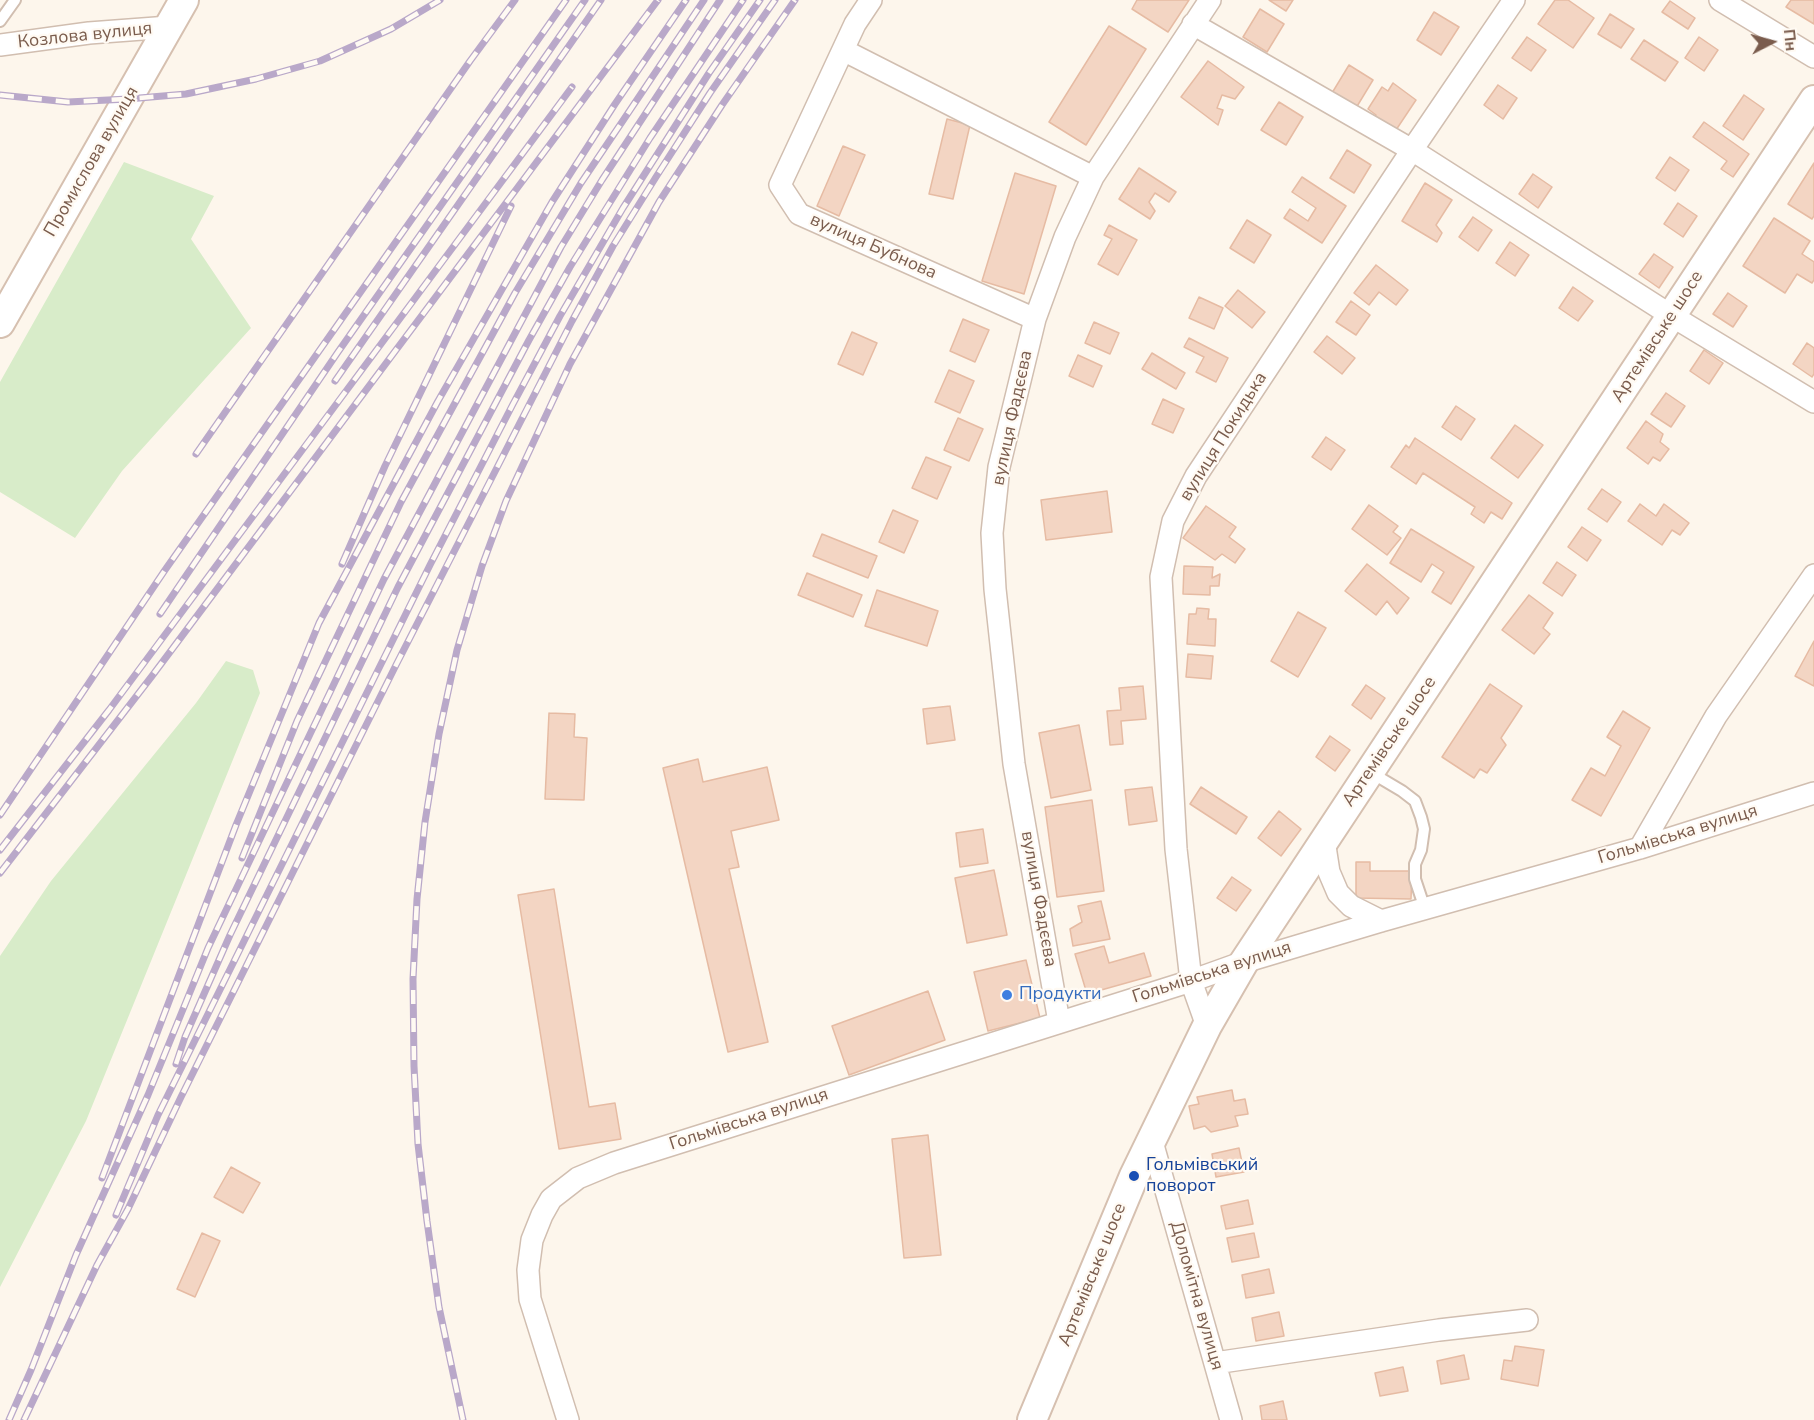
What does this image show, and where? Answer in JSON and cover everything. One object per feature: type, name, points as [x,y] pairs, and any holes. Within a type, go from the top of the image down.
[{"type":"main road","name":"Промислова вулиця","points":[[0,323],[184,0]]},
{"type":"main road","name":"Артемівське шосе","points":[[1032,1420],[1151,1138],[1207,1026],[1244,962],[1814,100]]},
{"type":"street","name":"вулиця Бубнова","points":[[871,0],[855,24],[780,184],[799,214],[1035,319]]},
{"type":"street","name":"вулиця Фадєєва","points":[[1059,1022],[1014,764],[995,589],[992,533],[999,467],[1035,319],[1065,237],[1094,177],[1210,0]]},
{"type":"street","name":"вулиця Покидька","points":[[1207,1026],[1191,981],[1176,849],[1161,577],[1173,521],[1196,476],[1514,0]]},
{"type":"street","points":[[1719,0],[1814,57]]},
{"type":"street","points":[[1193,24],[1412,150],[1672,316],[1814,402]]},
{"type":"street","name":"Козлова вулиця","points":[[0,45],[89,33],[169,27]]},
{"type":"street","points":[[843,50],[1094,177]]},
{"type":"street","points":[[1640,848],[1716,716],[1814,575]]},
{"type":"street","name":"Гольмівська вулиця","points":[[568,1420],[530,1299],[528,1270],[532,1240],[542,1215],[551,1199],[578,1178],[614,1163],[1191,981],[1244,962],[1640,848],[1814,793]]},
{"type":"street","points":[[1324,840],[1329,872],[1338,893],[1351,906],[1381,921]]},
{"type":"street","name":"Доломітна вулиця","points":[[1151,1138],[1231,1420]]},
{"type":"street","points":[[1215,1364],[1439,1330],[1527,1320]]},
{"type":"lane","points":[[0,21],[15,0]]},
{"type":"lane","points":[[1370,772],[1415,801],[1424,829],[1421,849],[1415,864],[1415,879],[1425,909]]},
{"type":"green space","points":[[124,162],[214,196],[191,239],[251,328],[122,471],[75,538],[0,492],[0,382]]},
{"type":"green space","points":[[226,661],[253,670],[260,693],[86,1121],[0,1287],[0,956],[51,881],[196,703]]},
{"type":"building","points":[[1137,0],[1189,0],[1168,32],[1132,9]]},
{"type":"building","points":[[1269,0],[1293,0],[1286,11]]},
{"type":"building","points":[[1555,0],[1568,0],[1594,18],[1573,48],[1538,24]]},
{"type":"building","points":[[1791,0],[1814,0],[1814,24],[1786,7]]},
{"type":"building","points":[[1670,1],[1695,18],[1688,29],[1662,12]]},
{"type":"building","points":[[1260,9],[1284,24],[1267,52],[1243,37]]},
{"type":"building","points":[[1434,12],[1459,27],[1441,55],[1417,40]]},
{"type":"building","points":[[1610,14],[1634,29],[1621,48],[1598,34]]},
{"type":"building","points":[[1109,26],[1146,49],[1086,145],[1049,122]]},
{"type":"building","points":[[1527,37],[1546,50],[1531,71],[1512,58]]},
{"type":"building","points":[[1699,37],[1718,50],[1704,71],[1685,58]]},
{"type":"building","points":[[1644,40],[1678,62],[1665,81],[1631,59]]},
{"type":"building","points":[[1208,61],[1244,87],[1235,99],[1222,95],[1217,108],[1223,110],[1218,125],[1181,97]]},
{"type":"building","points":[[1349,65],[1373,80],[1356,108],[1332,93]]},
{"type":"building","points":[[1393,83],[1416,100],[1394,133],[1373,119],[1376,115],[1368,109],[1382,87],[1388,91]]},
{"type":"building","points":[[1498,85],[1517,98],[1503,119],[1484,105]]},
{"type":"building","points":[[1744,95],[1764,109],[1743,140],[1723,126]]},
{"type":"building","points":[[1279,102],[1303,117],[1286,145],[1261,130]]},
{"type":"building","points":[[947,119],[970,125],[953,199],[929,194]]},
{"type":"building","points":[[1704,122],[1749,154],[1733,177],[1721,169],[1727,161],[1693,137]]},
{"type":"building","points":[[843,146],[865,155],[839,216],[817,206]]},
{"type":"building","points":[[1347,150],[1371,165],[1354,193],[1330,178]]},
{"type":"building","points":[[1670,157],[1689,170],[1675,191],[1656,178]]},
{"type":"building","points":[[1814,163],[1814,216],[1812,219],[1788,204]]},
{"type":"building","points":[[1139,168],[1176,192],[1169,202],[1155,193],[1149,202],[1155,211],[1150,219],[1119,199]]},
{"type":"building","points":[[1015,173],[1056,186],[1024,294],[982,281]]},
{"type":"building","points":[[1533,174],[1552,187],[1538,208],[1519,194]]},
{"type":"building","points":[[1302,177],[1346,206],[1322,243],[1284,218],[1290,209],[1308,221],[1316,208],[1292,192]]},
{"type":"building","points":[[1425,183],[1452,200],[1436,225],[1442,233],[1437,242],[1402,221]]},
{"type":"building","points":[[1678,203],[1697,216],[1683,237],[1664,224]]},
{"type":"building","points":[[1473,217],[1492,230],[1478,251],[1459,237]]},
{"type":"building","points":[[1774,218],[1810,241],[1802,254],[1814,262],[1812,283],[1797,274],[1785,293],[1743,266]]},
{"type":"building","points":[[1247,220],[1271,235],[1254,263],[1230,248]]},
{"type":"building","points":[[1109,225],[1137,240],[1118,275],[1098,264],[1112,239],[1104,235]]},
{"type":"building","points":[[1510,242],[1529,255],[1515,276],[1496,263]]},
{"type":"building","points":[[1654,254],[1673,267],[1659,288],[1639,274]]},
{"type":"building","points":[[1376,265],[1408,290],[1396,305],[1379,292],[1369,305],[1354,293]]},
{"type":"building","points":[[1573,287],[1593,301],[1578,321],[1559,308]]},
{"type":"building","points":[[1238,290],[1265,312],[1252,328],[1225,306]]},
{"type":"building","points":[[1728,293],[1747,306],[1733,327],[1713,314]]},
{"type":"building","points":[[1199,297],[1223,308],[1214,329],[1189,318]]},
{"type":"building","points":[[1351,301],[1370,315],[1356,335],[1336,322]]},
{"type":"building","points":[[963,319],[989,330],[975,362],[950,351]]},
{"type":"building","points":[[1094,322],[1119,333],[1110,354],[1085,343]]},
{"type":"building","points":[[852,332],[877,343],[863,375],[838,364]]},
{"type":"building","points":[[1327,336],[1355,358],[1342,374],[1314,352]]},
{"type":"building","points":[[1189,338],[1228,358],[1216,382],[1196,372],[1204,357],[1184,347]]},
{"type":"building","points":[[1807,343],[1814,348],[1812,377],[1793,364]]},
{"type":"building","points":[[1704,350],[1723,363],[1709,384],[1690,371]]},
{"type":"building","points":[[1152,353],[1185,373],[1176,389],[1142,369]]},
{"type":"building","points":[[1078,355],[1102,366],[1093,387],[1069,376]]},
{"type":"building","points":[[949,370],[974,381],[960,413],[935,402]]},
{"type":"building","points":[[1666,393],[1685,406],[1671,427],[1651,414]]},
{"type":"building","points":[[1163,399],[1184,409],[1173,433],[1152,424]]},
{"type":"building","points":[[1456,406],[1475,419],[1461,440],[1442,427]]},
{"type":"building","points":[[958,418],[983,429],[969,461],[944,450]]},
{"type":"building","points":[[1646,421],[1663,434],[1660,442],[1669,449],[1660,461],[1653,457],[1648,464],[1627,448]]},
{"type":"building","points":[[1515,425],[1543,445],[1518,478],[1491,458]]},
{"type":"building","points":[[1326,437],[1345,450],[1331,470],[1312,457]]},
{"type":"building","points":[[1415,438],[1512,503],[1502,519],[1491,512],[1484,523],[1471,514],[1475,507],[1423,473],[1416,484],[1391,467],[1406,445],[1409,448]]},
{"type":"building","points":[[926,457],[951,467],[937,499],[912,488]]},
{"type":"building","points":[[1602,489],[1621,502],[1607,522],[1588,509]]},
{"type":"building","points":[[1107,491],[1112,532],[1046,540],[1041,500]]},
{"type":"building","points":[[1640,504],[1656,516],[1664,504],[1689,523],[1680,535],[1672,530],[1662,545],[1628,521]]},
{"type":"building","points":[[1369,505],[1398,526],[1393,532],[1401,538],[1387,555],[1352,529]]},
{"type":"building","points":[[1206,506],[1236,527],[1229,537],[1245,549],[1235,563],[1222,554],[1215,560],[1183,538]]},
{"type":"building","points":[[893,510],[918,521],[904,553],[879,542]]},
{"type":"building","points":[[1582,527],[1601,540],[1587,561],[1568,547]]},
{"type":"building","points":[[1411,529],[1474,567],[1451,604],[1432,592],[1444,572],[1432,564],[1421,582],[1390,563]]},
{"type":"building","points":[[822,534],[877,556],[868,578],[813,556]]},
{"type":"building","points":[[1557,562],[1576,575],[1562,596],[1543,583]]},
{"type":"building","points":[[1367,564],[1409,598],[1397,614],[1387,601],[1376,615],[1345,591]]},
{"type":"building","points":[[1184,566],[1213,567],[1212,578],[1220,574],[1219,586],[1210,586],[1210,595],[1183,594]]},
{"type":"building","points":[[807,573],[862,595],[853,617],[798,595]]},
{"type":"building","points":[[877,590],[938,611],[927,646],[865,626]]},
{"type":"building","points":[[1529,595],[1553,613],[1543,628],[1550,634],[1534,654],[1502,630]]},
{"type":"building","points":[[1197,608],[1209,609],[1208,619],[1216,619],[1215,646],[1187,644],[1189,614],[1196,614]]},
{"type":"building","points":[[1298,612],[1326,628],[1298,677],[1271,661]]},
{"type":"building","points":[[1814,641],[1814,686],[1795,676]]},
{"type":"building","points":[[1188,654],[1213,656],[1211,679],[1186,677]]},
{"type":"building","points":[[1490,684],[1522,706],[1501,738],[1506,745],[1487,773],[1480,769],[1474,778],[1442,757]]},
{"type":"building","points":[[1366,685],[1385,698],[1371,719],[1352,705]]},
{"type":"building","points":[[1143,686],[1146,719],[1121,721],[1123,744],[1110,745],[1107,711],[1121,710],[1119,688]]},
{"type":"building","points":[[950,706],[955,740],[927,744],[923,709]]},
{"type":"building","points":[[1623,711],[1650,728],[1601,816],[1572,800],[1591,768],[1605,776],[1621,746],[1607,737]]},
{"type":"building","points":[[549,713],[575,714],[574,737],[587,738],[584,800],[545,799]]},
{"type":"building","points":[[1079,725],[1091,790],[1051,798],[1039,733]]},
{"type":"building","points":[[1330,736],[1350,750],[1335,771],[1316,757]]},
{"type":"building","points":[[698,759],[703,782],[767,767],[779,820],[731,831],[739,867],[729,869],[768,1042],[728,1052],[663,768]]},
{"type":"building","points":[[1152,787],[1157,821],[1129,825],[1125,790]]},
{"type":"building","points":[[1201,787],[1247,817],[1236,834],[1190,804]]},
{"type":"building","points":[[1092,800],[1104,891],[1057,897],[1045,807]]},
{"type":"building","points":[[1279,811],[1301,829],[1281,856],[1258,838]]},
{"type":"building","points":[[983,829],[988,863],[960,867],[956,833]]},
{"type":"building","points":[[1356,862],[1370,862],[1370,871],[1412,871],[1411,899],[1356,898]]},
{"type":"building","points":[[994,870],[1007,935],[967,943],[955,878]]},
{"type":"building","points":[[1232,877],[1251,890],[1236,911],[1217,898]]},
{"type":"building","points":[[554,889],[589,1107],[615,1103],[621,1139],[559,1149],[518,895]]},
{"type":"building","points":[[1101,901],[1110,939],[1073,946],[1070,929],[1082,922],[1078,906]]},
{"type":"building","points":[[1104,946],[1109,963],[1144,953],[1151,976],[1087,994],[1075,954]]},
{"type":"building","name":"Продукти","points":[[1026,960],[1040,1018],[988,1031],[974,972]]},
{"type":"building","points":[[928,991],[945,1040],[849,1075],[832,1026]]},
{"type":"building","points":[[1232,1090],[1234,1101],[1245,1099],[1248,1114],[1235,1116],[1238,1126],[1211,1132],[1205,1126],[1194,1129],[1189,1106],[1199,1104],[1197,1097]]},
{"type":"building","points":[[928,1135],[941,1255],[904,1258],[892,1139]]},
{"type":"building","points":[[1239,1148],[1244,1172],[1216,1177],[1212,1154]]},
{"type":"building","points":[[231,1167],[260,1183],[243,1213],[214,1197]]},
{"type":"building","points":[[1248,1200],[1253,1224],[1226,1229],[1221,1206]]},
{"type":"building","points":[[202,1233],[220,1241],[195,1297],[177,1289]]},
{"type":"building","points":[[1254,1233],[1259,1257],[1232,1262],[1227,1238]]},
{"type":"building","points":[[1269,1269],[1274,1293],[1246,1298],[1242,1275]]},
{"type":"building","points":[[1279,1312],[1284,1336],[1256,1341],[1252,1318]]},
{"type":"building","points":[[1515,1346],[1544,1350],[1538,1386],[1501,1379],[1504,1360],[1512,1361]]},
{"type":"building","points":[[1464,1355],[1469,1379],[1441,1384],[1437,1361]]},
{"type":"building","points":[[1403,1367],[1408,1391],[1380,1396],[1375,1373]]},
{"type":"building","points":[[1283,1401],[1287,1420],[1262,1420],[1260,1406]]},
{"type":"railway","points":[[0,95],[68,102],[128,99],[186,94],[256,79],[320,61],[391,29],[440,0]]},
{"type":"railway","points":[[196,454],[515,0]]},
{"type":"railway","points":[[0,815],[165,570],[566,0]]},
{"type":"railway","points":[[160,614],[338,352],[585,0]]},
{"type":"railway","points":[[335,381],[601,0]]},
{"type":"railway","points":[[0,873],[152,676],[658,0]]},
{"type":"railway","points":[[102,1178],[236,825],[319,623],[438,401],[552,202],[686,0]]},
{"type":"railway","points":[[242,858],[297,721],[401,502],[515,293],[581,183],[704,0]]},
{"type":"railway","points":[[9,1420],[76,1255],[148,1095],[208,948],[384,579],[561,247],[720,0]]},
{"type":"railway","points":[[176,1064],[185,1037],[230,935],[398,587],[529,340],[570,267],[650,138],[743,0]]},
{"type":"railway","points":[[116,1215],[158,1115],[430,565],[513,404],[560,316],[623,208],[709,73],[760,0]]},
{"type":"railway","points":[[24,1420],[97,1265],[128,1209],[181,1097],[396,665],[572,321],[613,246],[656,177],[710,93],[775,0]]},
{"type":"railway","points":[[463,1420],[439,1307],[418,1144],[413,979],[417,899],[425,822],[439,734],[457,650],[482,566],[506,501],[570,364],[659,202],[722,105],[795,0]]},
{"type":"railway","points":[[0,850],[109,710],[572,87]]},
{"type":"railway","points":[[342,564],[385,466],[511,206]]},
{"type":"place","name":"Продукти","points":[[1007,995]]},
{"type":"place","name":"Гольмівський поворот","points":[[1134,1176]]}]
